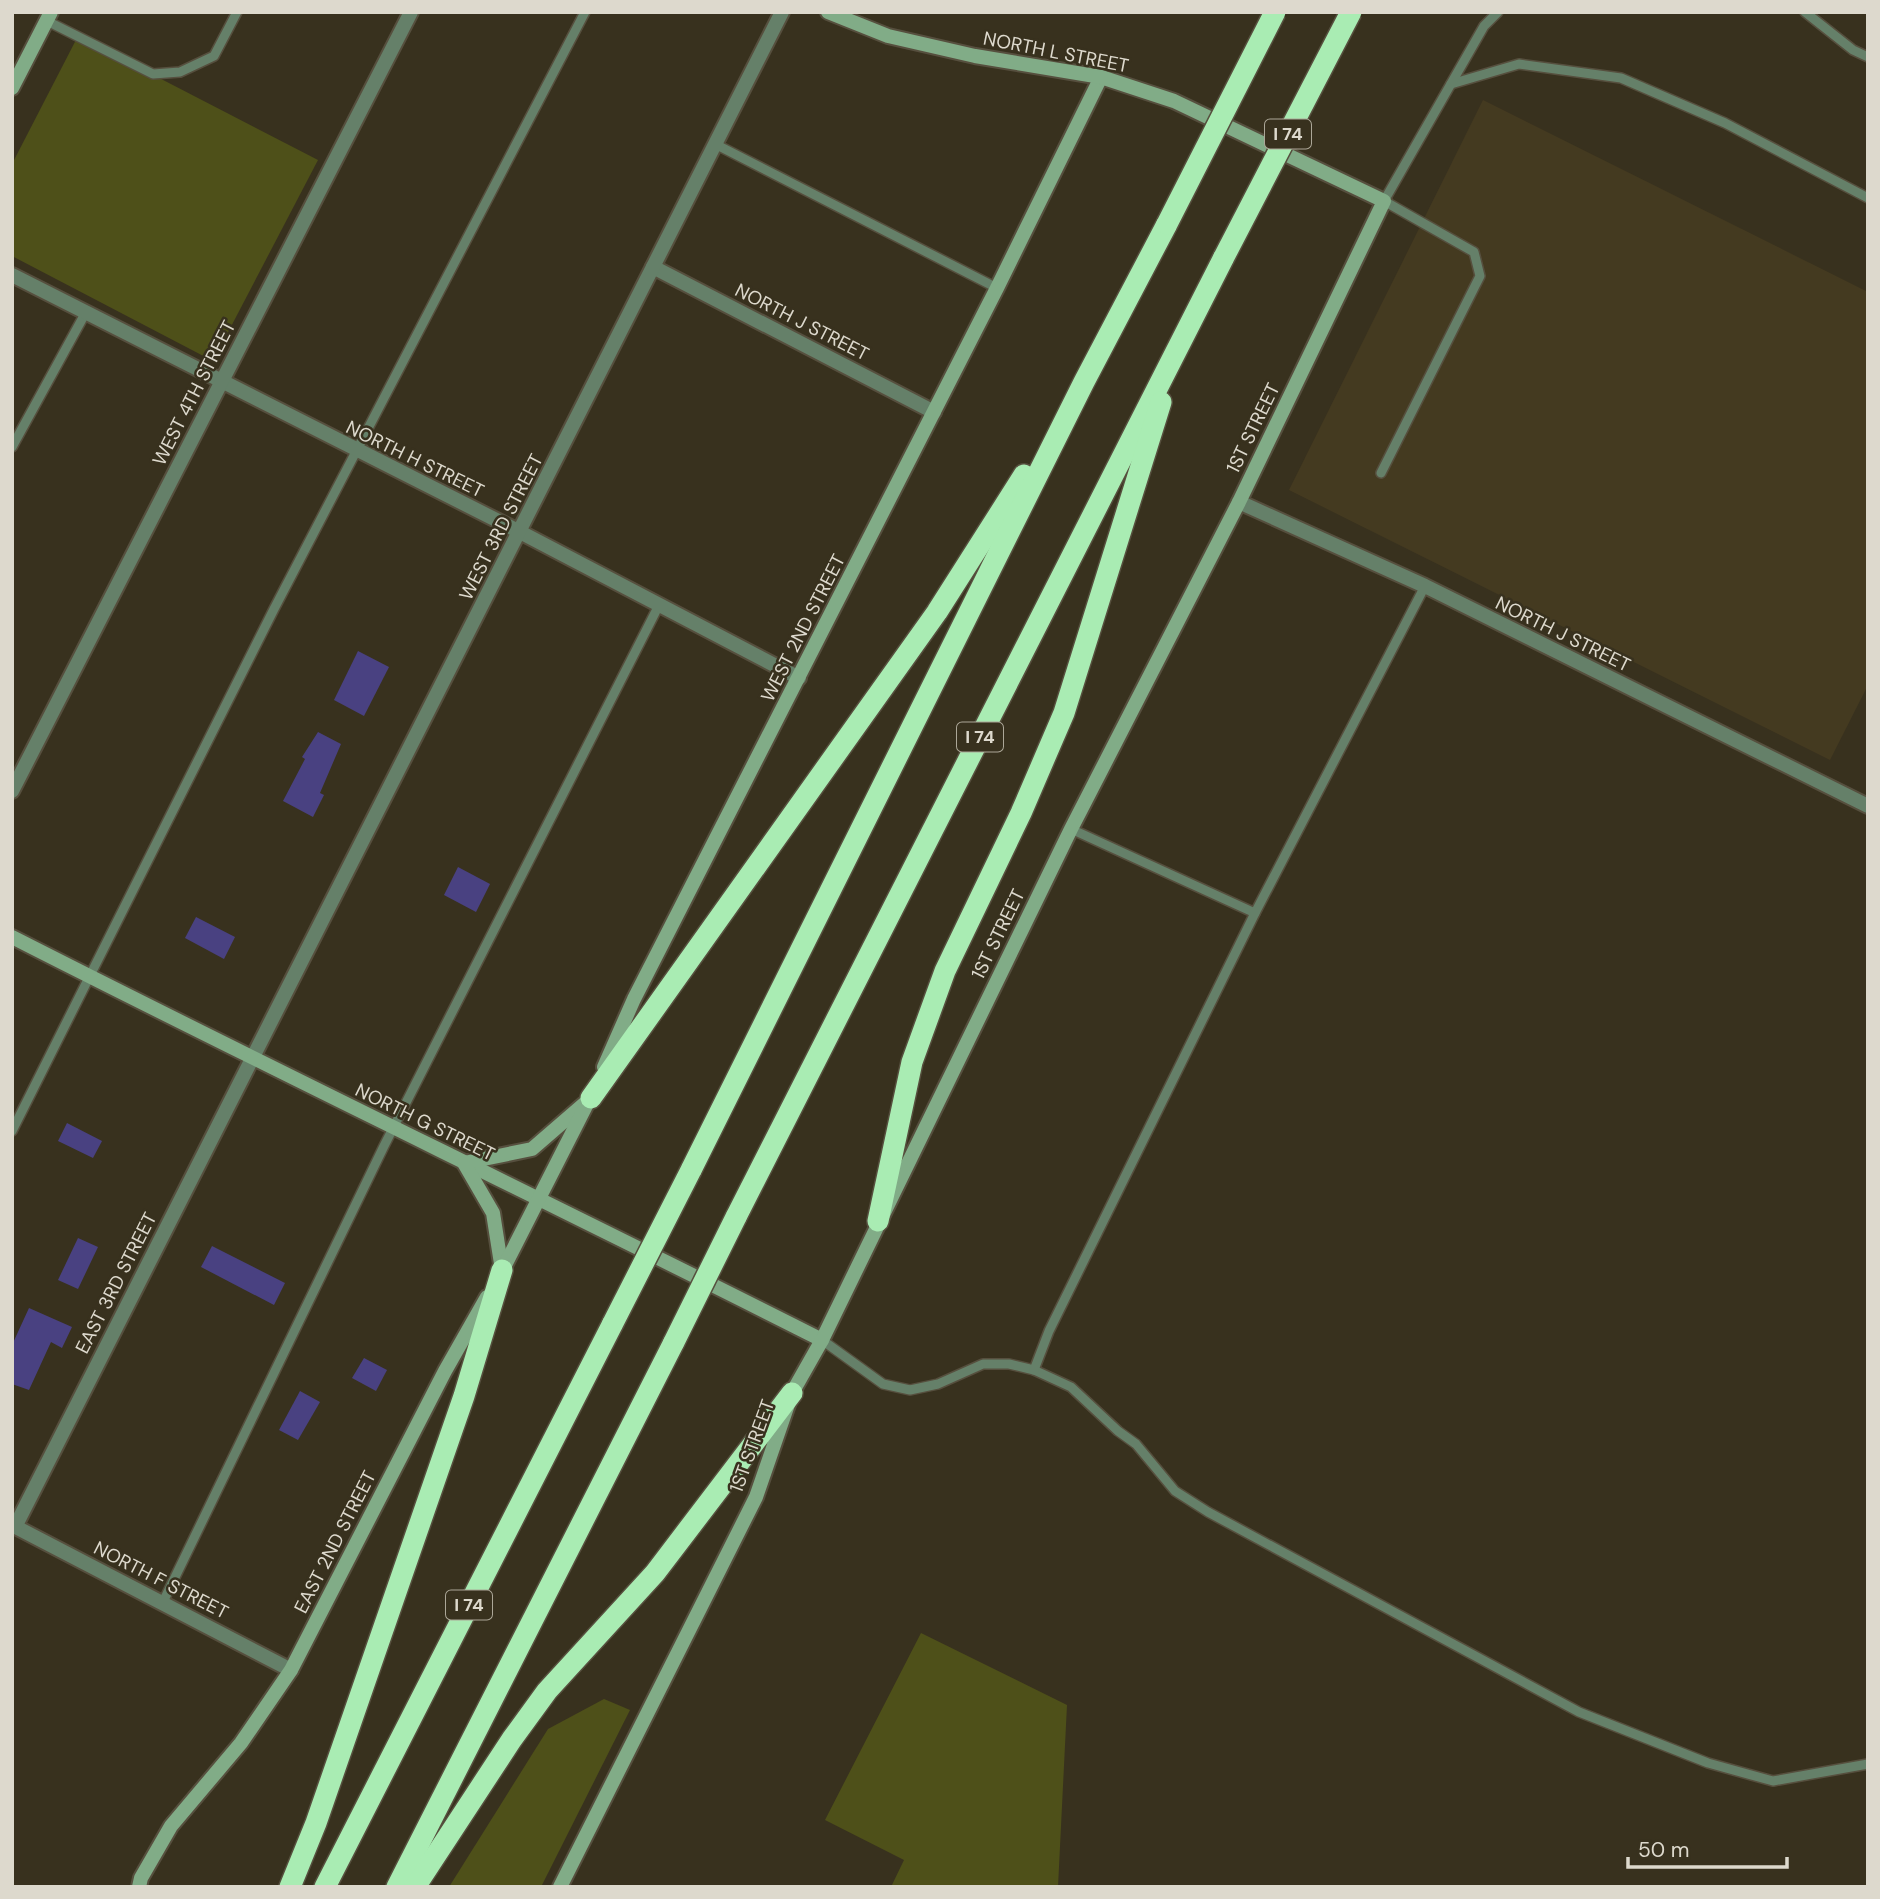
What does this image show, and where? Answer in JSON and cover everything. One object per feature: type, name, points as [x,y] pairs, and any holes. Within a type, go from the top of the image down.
[{"type":"highway","name":"I 74","points":[[325,1887],[691,1170],[1084,382],[1275,12]]},
{"type":"highway","name":"I 74","points":[[397,1887],[1179,344],[1351,12]]},
{"type":"highway","points":[[878,1221],[912,1062],[945,971],[1021,813],[1065,713],[1179,344]]},
{"type":"highway","points":[[591,1098],[937,612],[1084,382]]},
{"type":"highway","points":[[290,1887],[316,1823],[464,1396],[502,1270]]},
{"type":"highway","points":[[415,1887],[512,1739],[547,1691],[655,1573],[792,1393]]},
{"type":"street","name":"WEST 4TH STREET","points":[[12,791],[16,773],[221,383],[411,12]]},
{"type":"street","name":"WEST 3RD STREET","points":[[252,1058],[782,12]]},
{"type":"street","name":"NORTH L STREET","points":[[828,12],[888,36],[975,56],[1101,77],[1174,101],[1384,201]]},
{"type":"street","points":[[12,88],[49,17]]},
{"type":"street","name":"WEST 2ND STREET","points":[[540,1197],[591,1098],[634,999],[997,288],[1101,77]]},
{"type":"street","name":"1ST STREET","points":[[561,1887],[756,1497],[792,1393],[822,1340],[1071,829],[1239,502],[1384,201]]},
{"type":"street","name":"NORTH J STREET","points":[[653,267],[933,412]]},
{"type":"street","name":"NORTH H STREET","points":[[12,275],[799,678]]},
{"type":"street","name":"NORTH J STREET","points":[[1239,502],[1425,586],[1868,806]]},
{"type":"street","name":"NORTH G STREET","points":[[12,937],[393,1129],[540,1197],[822,1340]]},
{"type":"street","name":"EAST 3RD STREET","points":[[13,1526],[252,1058]]},
{"type":"street","points":[[502,1270],[492,1213],[464,1163],[532,1149],[591,1098]]},
{"type":"street","name":"EAST 2ND STREET","points":[[139,1887],[141,1878],[171,1826],[242,1743],[290,1670],[445,1371],[540,1197]]},
{"type":"street","name":"NORTH F STREET","points":[[13,1526],[163,1601],[290,1670]]},
{"type":"lane","points":[[49,17],[153,74],[180,72],[214,56],[237,12]]},
{"type":"lane","points":[[12,1131],[274,609],[585,12]]},
{"type":"lane","name":"1ST STREET","points":[[1384,201],[1484,26],[1499,12]]},
{"type":"lane","points":[[1805,12],[1853,50],[1868,57]]},
{"type":"lane","points":[[1451,84],[1519,64],[1621,78],[1726,123],[1868,198]]},
{"type":"lane","points":[[715,144],[997,288]]},
{"type":"lane","points":[[1381,472],[1480,276],[1474,251],[1384,201]]},
{"type":"lane","points":[[12,447],[86,312]]},
{"type":"lane","points":[[1034,1370],[1049,1331],[1255,913],[1425,586]]},
{"type":"lane","points":[[163,1601],[393,1129],[658,607]]},
{"type":"lane","points":[[1071,829],[1255,913]]},
{"type":"lane","points":[[822,1340],[883,1384],[910,1390],[938,1384],[983,1364],[1009,1364],[1034,1370],[1071,1387],[1136,1444],[1175,1491],[1208,1512],[1579,1712],[1708,1763],[1773,1781],[1868,1763]]},
{"type":"shaded area","points":[[78,36],[318,160],[213,361],[12,256],[12,164]]},
{"type":"shaded area","points":[[1483,100],[1868,292],[1868,685],[1830,760],[1289,490]]},
{"type":"shaded area","points":[[921,1633],[1067,1705],[1058,1887],[891,1887],[904,1860],[825,1820]]},
{"type":"shaded area","points":[[604,1699],[630,1710],[541,1887],[449,1887],[548,1729]]},
{"type":"building","points":[[358,651],[389,667],[364,716],[334,700]]},
{"type":"building","points":[[318,732],[341,744],[320,793],[324,795],[313,817],[283,801],[305,759],[302,757]]},
{"type":"building","points":[[458,867],[490,884],[476,912],[444,895]]},
{"type":"building","points":[[196,917],[235,937],[224,959],[185,938]]},
{"type":"building","points":[[67,1123],[102,1141],[93,1158],[58,1141]]},
{"type":"building","points":[[78,1238],[98,1247],[78,1289],[58,1280]]},
{"type":"building","points":[[212,1246],[285,1283],[274,1305],[201,1267]]},
{"type":"building","points":[[29,1308],[72,1327],[62,1348],[51,1342],[29,1390],[12,1384],[12,1345]]},
{"type":"building","points":[[364,1358],[387,1370],[376,1391],[352,1378]]},
{"type":"building","points":[[300,1391],[320,1402],[298,1440],[279,1430]]}]
